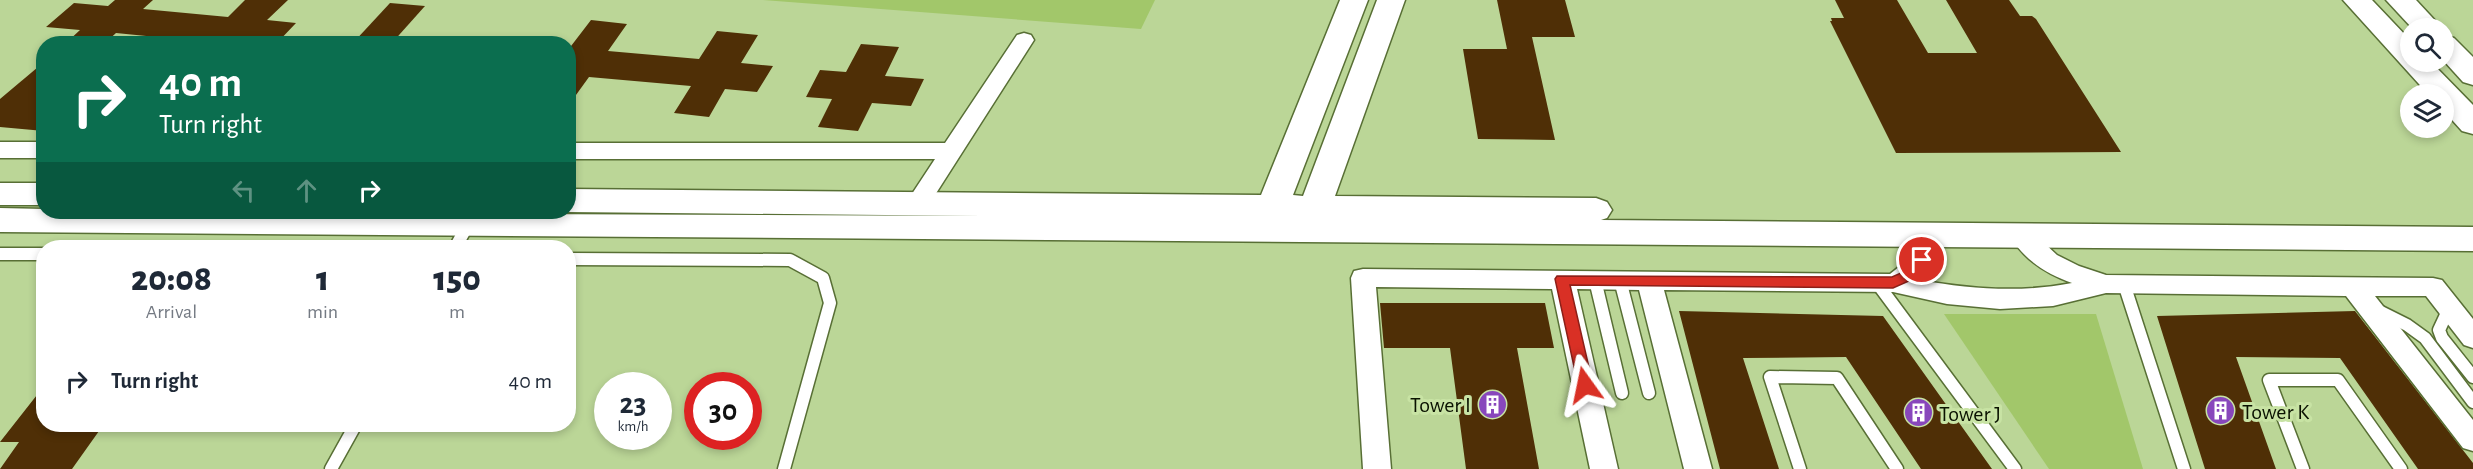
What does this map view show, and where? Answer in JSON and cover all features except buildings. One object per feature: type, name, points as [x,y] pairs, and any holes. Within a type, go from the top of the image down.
[{"type":"street","points":[[1272,207],[1354,0]]},
{"type":"street","points":[[1315,207],[1391,0]]},
{"type":"street","points":[[2357,0],[2400,46]]},
{"type":"street","points":[[2400,0],[2418,18]]},
{"type":"street","points":[[918,203],[1024,40]]},
{"type":"street","points":[[2454,55],[2473,75]]},
{"type":"street","points":[[2424,72],[2473,124]]},
{"type":"street","points":[[0,150],[36,150]]},
{"type":"street","points":[[576,151],[952,151]]},
{"type":"street","points":[[0,194],[36,194]]},
{"type":"street","points":[[576,200],[2473,219]]},
{"type":"street","points":[[0,220],[466,228],[2473,239]]},
{"type":"street","points":[[1885,283],[1913,274],[1919,267],[1924,252],[1922,235]]},
{"type":"street","points":[[2022,236],[2045,261],[2088,280],[2115,284],[2359,294],[2433,287],[2473,338]]},
{"type":"street","points":[[1377,469],[1363,278],[1885,283],[1952,296],[2010,301],[2061,297],[2115,284]]},
{"type":"street","points":[[1562,279],[1604,469]]},
{"type":"street","points":[[1649,281],[1698,469]]},
{"type":"street","points":[[2359,294],[2473,440]]},
{"type":"lane","points":[[0,254],[36,254]]},
{"type":"lane","points":[[576,259],[790,260],[823,278],[830,303],[784,469]]},
{"type":"lane","points":[[1608,280],[1622,393]]},
{"type":"lane","points":[[1608,280],[1649,393]]},
{"type":"lane","points":[[1885,283],[2015,469]]},
{"type":"lane","points":[[2115,284],[2184,469]]},
{"type":"lane","points":[[2359,294],[2425,338],[2473,402]]},
{"type":"lane","points":[[2445,302],[2446,315],[2439,330],[2442,338],[2473,377]]},
{"type":"lane","points":[[1800,469],[1770,377],[1837,378],[1897,469]]},
{"type":"lane","points":[[2303,469],[2269,380],[2338,380],[2401,469]]},
{"type":"lane","points":[[331,469],[352,432]]},
{"type":"green space","points":[[763,0],[1155,0],[1141,29]]},
{"type":"green space","points":[[1944,314],[2096,314],[2143,469],[2049,469]]},
{"type":"place","name":"Tower I","points":[[1492,404]]},
{"type":"place","name":"Tower K","points":[[2221,411]]},
{"type":"place","name":"Tower J","points":[[1918,413]]},
{"type":"route","points":[[1585,385],[1562,279],[1893,283],[1913,274],[1922,260]]}]
